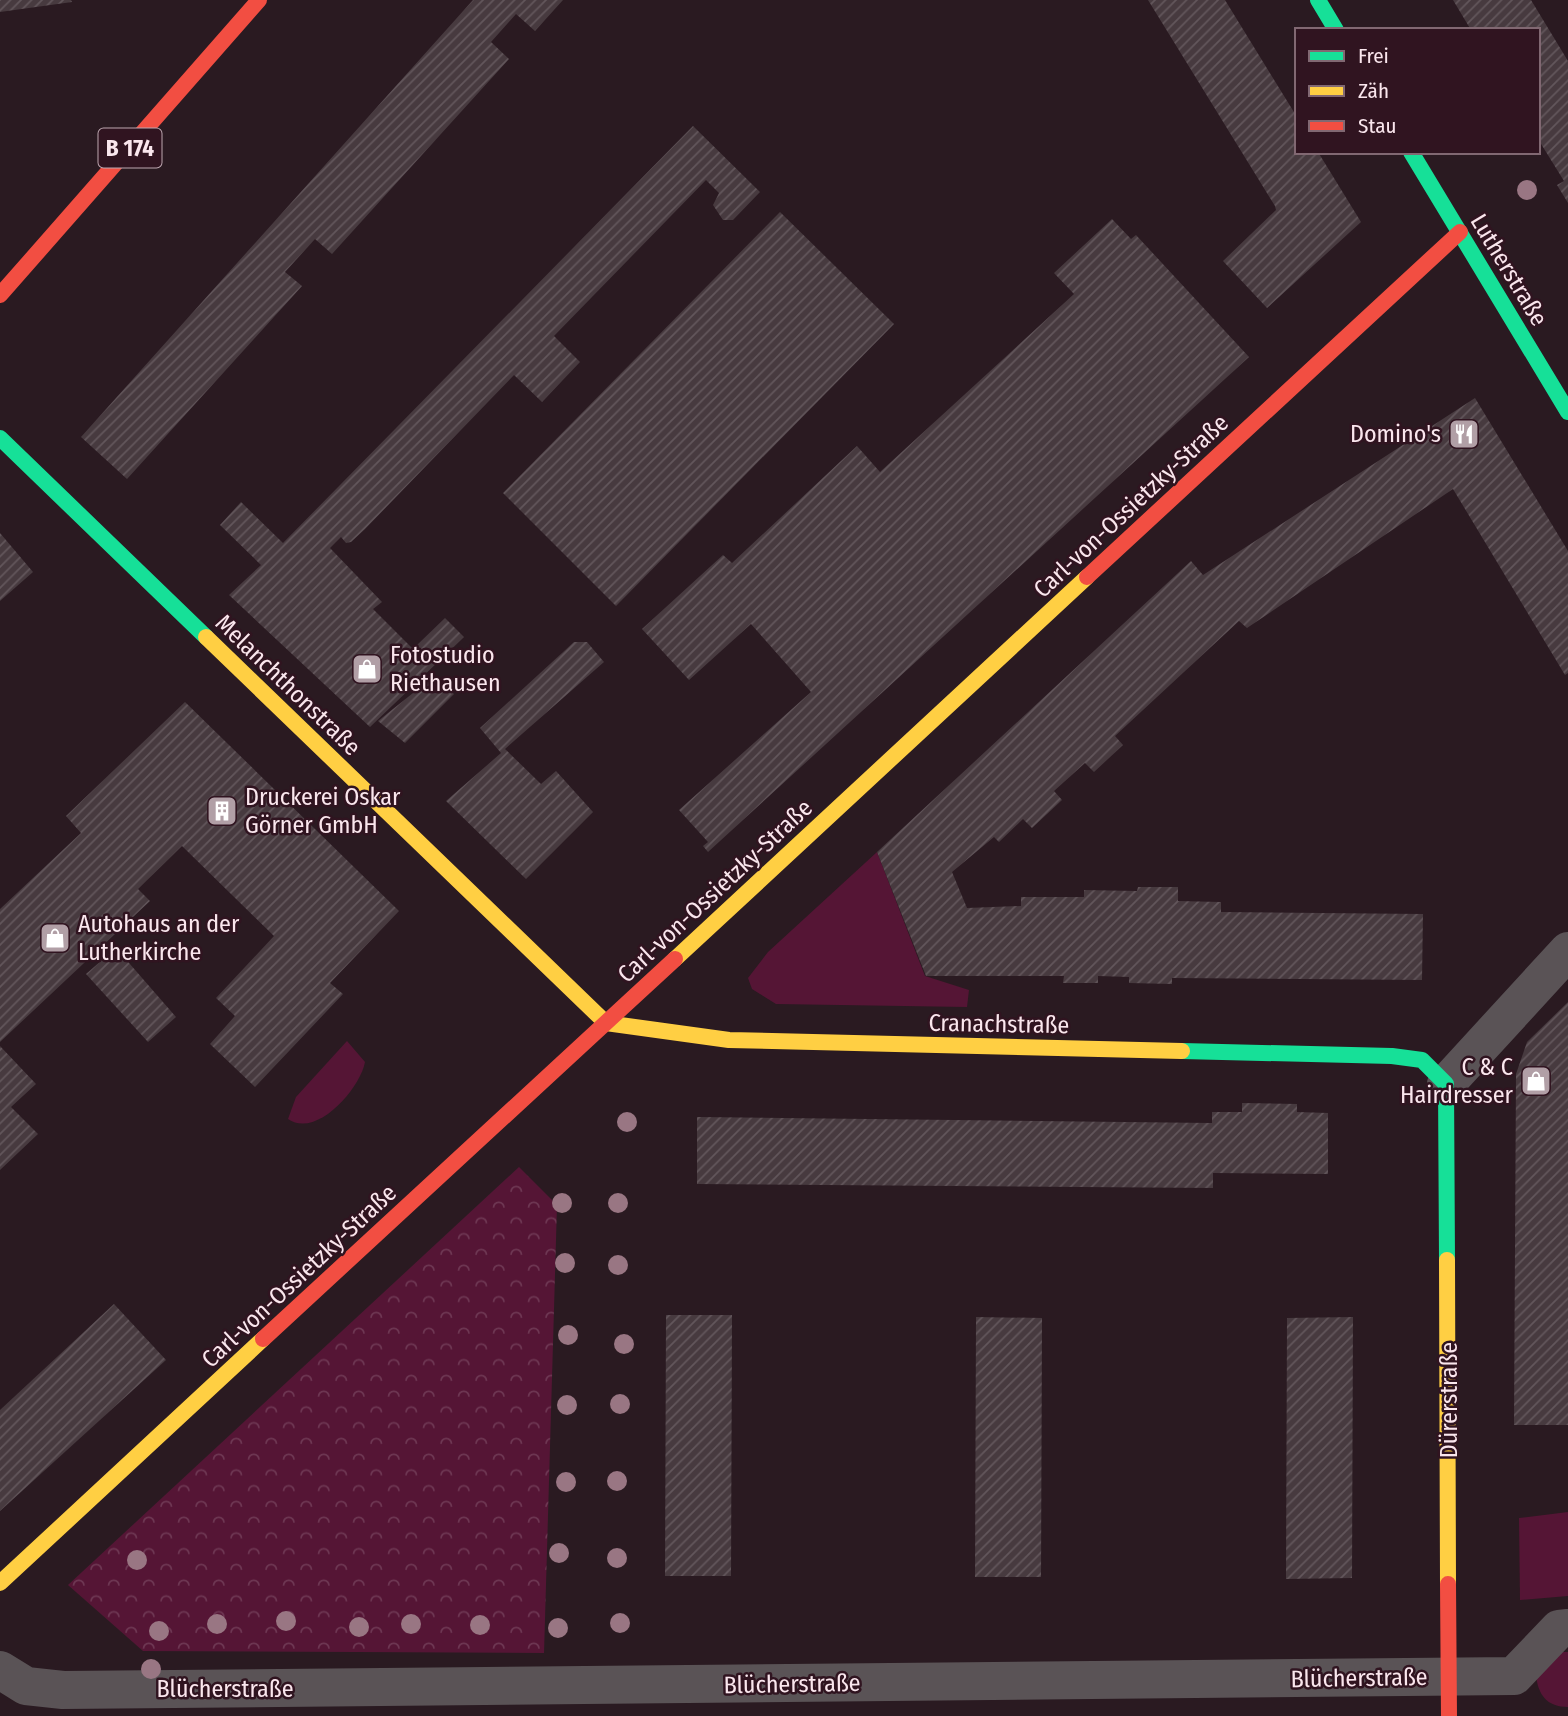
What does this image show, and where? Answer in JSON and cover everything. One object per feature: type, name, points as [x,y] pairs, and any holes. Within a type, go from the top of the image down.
[{"type":"street","name":"B 174","points":[[0,295],[260,0]]},
{"type":"street","points":[[1318,0],[1335,28]]},
{"type":"street","name":"Lutherstraße","points":[[1412,154],[1568,412]]},
{"type":"street","name":"Carl-von-Ossietzky-Straße","points":[[0,1583],[1460,232]]},
{"type":"street","name":"Melanchthonstraße","points":[[0,438],[606,1023]]},
{"type":"street","points":[[1446,1084],[1568,951]]},
{"type":"street","name":"Cranachstraße","points":[[606,1023],[729,1040],[1392,1056],[1422,1060],[1446,1084]]},
{"type":"street","name":"Dürerstraße","points":[[1446,1084],[1449,1716]]},
{"type":"street","name":"Blücherstraße","points":[[0,1670],[26,1686],[63,1690],[588,1701],[1514,1676],[1559,1629],[1568,1628]]},
{"type":"green space","points":[[877,852],[925,976],[969,990],[967,1007],[776,1004],[752,989],[748,978],[768,952]]},
{"type":"green space","points":[[347,1041],[365,1062],[355,1085],[346,1097],[323,1117],[311,1122],[299,1123],[288,1119],[296,1097]]},
{"type":"green space","points":[[519,1167],[557,1205],[544,1653],[143,1651],[68,1585]]},
{"type":"green space","points":[[1568,1512],[1568,1596],[1520,1600],[1519,1518]]},
{"type":"green space","points":[[1562,1652],[1568,1652],[1568,1707],[1554,1705],[1541,1694],[1536,1675]]},
{"type":"building","points":[[0,0],[71,0],[72,2],[0,12]]},
{"type":"building","points":[[473,0],[563,0],[535,31],[516,14],[491,42],[509,59],[332,254],[315,239],[285,272],[302,286],[127,479],[81,437]]},
{"type":"building","points":[[1148,0],[1225,0],[1295,114],[1295,154],[1319,154],[1361,222],[1267,308],[1223,261],[1276,210]]},
{"type":"building","points":[[1453,0],[1531,0],[1568,61],[1568,203],[1557,185],[1564,181],[1540,142],[1540,28],[1470,28]]},
{"type":"building","points":[[693,126],[760,192],[733,220],[723,220],[713,205],[719,193],[706,180],[554,336],[580,362],[542,402],[514,375],[365,529],[351,542],[346,543],[341,537],[330,548],[382,602],[373,609],[413,649],[445,618],[464,637],[370,727],[229,595],[261,565],[220,525],[241,502],[283,543]]},
{"type":"building","points":[[780,212],[894,324],[616,606],[503,493]]},
{"type":"building","points":[[1112,219],[1131,239],[1136,235],[1249,357],[708,852],[703,846],[708,842],[679,810],[811,692],[751,624],[689,680],[642,629],[723,555],[732,563],[857,446],[880,472],[1074,294],[1054,273]]},
{"type":"building","points":[[1475,398],[1568,551],[1568,673],[1565,675],[1453,489],[1247,628],[1239,621],[1115,736],[1123,745],[1094,772],[1085,763],[1054,791],[1062,800],[1032,828],[1023,819],[999,842],[994,837],[952,872],[967,908],[1021,906],[1021,897],[1084,897],[1084,890],[1137,891],[1138,887],[1178,887],[1178,901],[1221,902],[1221,912],[1423,914],[1422,980],[1172,978],[1172,984],[1129,983],[1129,977],[1098,976],[1098,983],[1063,983],[1064,976],[926,976],[877,852],[1191,561],[1203,575]]},
{"type":"building","points":[[0,533],[33,572],[0,601]]},
{"type":"building","points":[[574,642],[587,642],[604,662],[505,749],[541,784],[556,771],[593,812],[526,879],[446,801],[501,753],[480,728]]},
{"type":"building","points":[[433,677],[454,694],[405,743],[378,721]]},
{"type":"building","points":[[185,702],[399,911],[330,983],[343,994],[255,1087],[210,1044],[235,1016],[216,998],[274,936],[182,846],[138,889],[150,901],[0,1042],[0,909],[81,833],[66,816]]},
{"type":"building","points":[[116,948],[176,1017],[148,1042],[86,974]]},
{"type":"building","points":[[1568,1002],[1568,1425],[1514,1425],[1516,1074],[1527,1042]]},
{"type":"building","points":[[0,1046],[36,1084],[11,1107],[38,1134],[0,1170]]},
{"type":"building","points":[[1242,1103],[1297,1104],[1297,1112],[1328,1113],[1328,1174],[1213,1173],[1213,1188],[697,1184],[697,1117],[1212,1123],[1212,1112],[1242,1112]]},
{"type":"building","points":[[114,1304],[166,1360],[0,1511],[0,1410]]},
{"type":"building","points":[[666,1315],[732,1315],[731,1576],[665,1576]]},
{"type":"building","points":[[976,1317],[1042,1318],[1041,1577],[975,1577]]},
{"type":"building","points":[[1353,1317],[1352,1578],[1286,1579],[1287,1318]]},
{"type":"traffic: fast","points":[[1318,0],[1335,28]]},
{"type":"traffic: fast","points":[[1412,154],[1568,412]]},
{"type":"traffic: fast","points":[[0,438],[206,637]]},
{"type":"traffic: fast","points":[[1182,1051],[1392,1056],[1422,1060],[1446,1084],[1447,1260]]},
{"type":"traffic: slow","points":[[675,959],[1087,577]]},
{"type":"traffic: slow","points":[[206,637],[606,1023]]},
{"type":"traffic: slow","points":[[606,1023],[729,1040],[1182,1051]]},
{"type":"traffic: slow","points":[[1447,1260],[1448,1584]]},
{"type":"traffic: slow","points":[[0,1583],[263,1339]]},
{"type":"traffic: jam","points":[[0,295],[259,0]]},
{"type":"traffic: jam","points":[[1087,577],[1460,232]]},
{"type":"traffic: jam","points":[[263,1339],[675,959]]},
{"type":"traffic: jam","points":[[1448,1584],[1449,1716]]},
{"type":"place","name":"Domino's","points":[[1464,434]]},
{"type":"place","name":"Fotostudio Riethausen","points":[[367,669]]},
{"type":"place","name":"Druckerei Oskar Görner GmbH","points":[[222,811]]},
{"type":"place","name":"Autohaus an der Lutherkirche","points":[[55,938]]},
{"type":"place","name":"C & C Hairdresser","points":[[1536,1081]]}]
